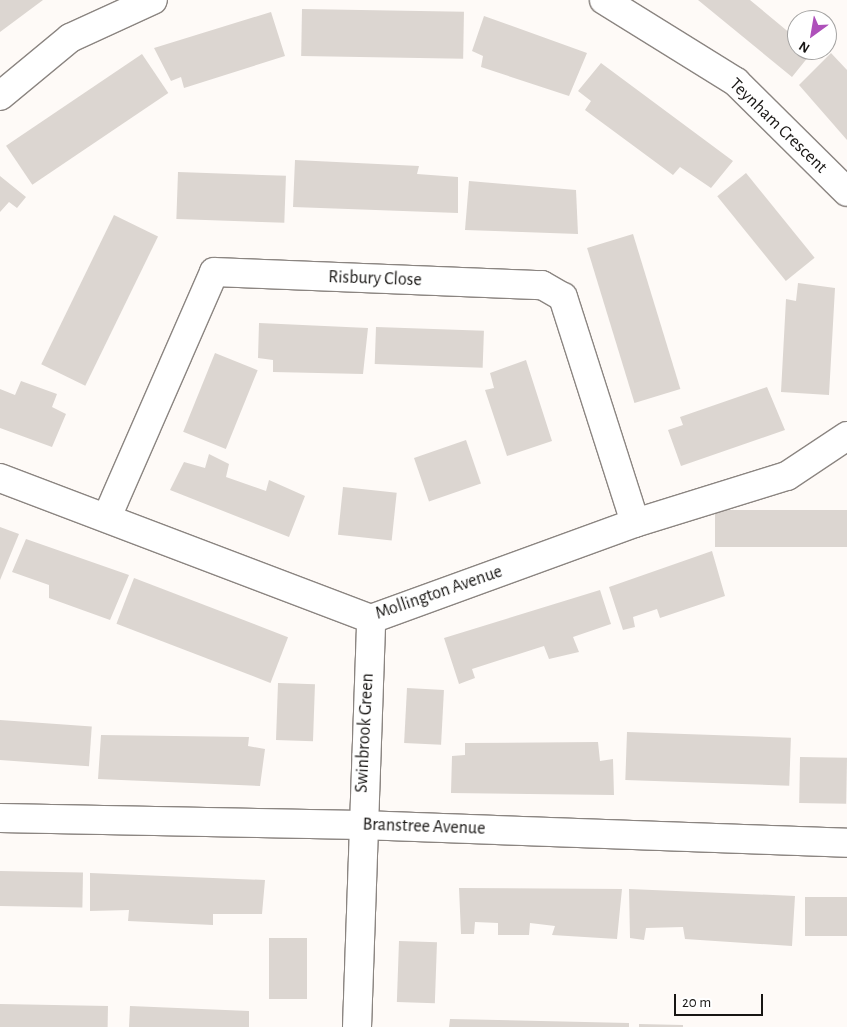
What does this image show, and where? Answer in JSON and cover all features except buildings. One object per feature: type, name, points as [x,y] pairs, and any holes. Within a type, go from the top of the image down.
[{"type":"street","points":[[0,96],[70,38],[153,0]]},
{"type":"street","name":"Teynham Crescent","points":[[604,0],[736,82],[847,192]]},
{"type":"street","name":"Risbury Close","points":[[107,517],[214,272],[542,285],[563,297],[635,523]]},
{"type":"street","name":"Mollington Avenue","points":[[0,478],[371,618],[635,523],[787,476],[847,436]]},
{"type":"street","name":"Swinbrook Green","points":[[357,1027],[360,825],[371,618]]},
{"type":"street","name":"Branstree Avenue","points":[[0,818],[360,825],[847,843]]}]
